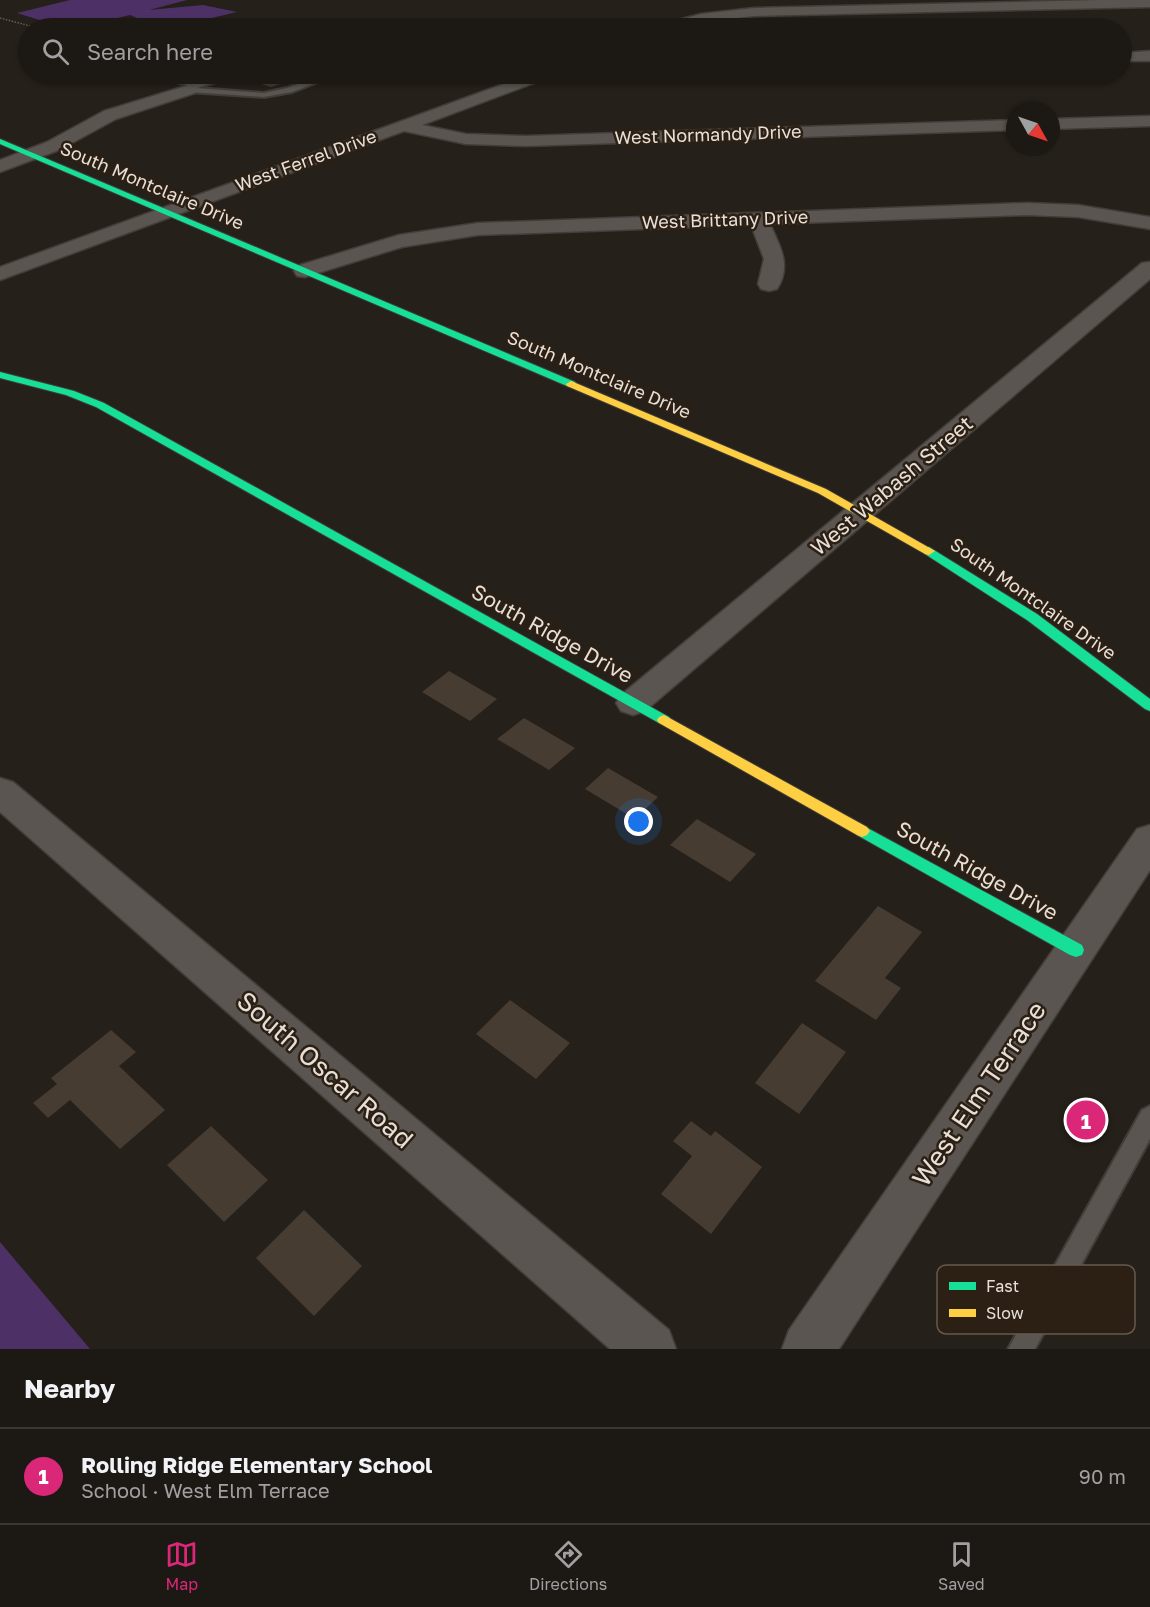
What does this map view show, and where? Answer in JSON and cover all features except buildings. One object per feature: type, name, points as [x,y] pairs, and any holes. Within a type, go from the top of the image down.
[{"type":"street","points":[[701,18],[754,12],[1150,3]]},
{"type":"street","points":[[1132,57],[1150,56]]},
{"type":"street","name":"West Ferrel Drive","points":[[0,274],[517,84]]},
{"type":"street","points":[[0,166],[31,154],[110,115],[192,88]]},
{"type":"street","points":[[1060,124],[1150,121]]},
{"type":"street","name":"West Normandy Drive","points":[[403,126],[450,137],[526,141],[1006,125]]},
{"type":"street","name":"South Montclaire Drive","points":[[0,141],[165,213],[766,465],[862,512],[926,548],[993,590],[1102,667],[1150,706]]},
{"type":"street","name":"West Brittany Drive","points":[[305,271],[399,241],[458,231],[1038,209],[1111,215],[1150,223]]},
{"type":"street","points":[[758,219],[775,260],[769,284]]},
{"type":"street","name":"West Wabash Street","points":[[633,703],[1150,268]]},
{"type":"street","name":"South Ridge Drive","points":[[0,375],[70,393],[100,405],[1076,950]]},
{"type":"street","name":"South Oscar Road","points":[[0,791],[650,1349]]},
{"type":"street","name":"West Elm Terrace","points":[[808,1349],[1150,839]]},
{"type":"lane","points":[[182,84],[192,88],[276,93],[304,84]]},
{"type":"lane","points":[[192,88],[205,84]]},
{"type":"lane","points":[[1068,1265],[1150,1117]]},
{"type":"lane","points":[[1021,1349],[1029,1334]]},
{"type":"path","points":[[0,18],[18,23]]},
{"type":"shaded area","points":[[70,0],[187,0],[149,10],[203,5],[237,12],[212,18],[137,18],[130,15],[118,18],[33,18],[17,13]]},
{"type":"shaded area","points":[[0,1242],[90,1349],[0,1349]]},
{"type":"traffic: fast","points":[[0,141],[571,384]]},
{"type":"traffic: fast","points":[[0,375],[70,393],[100,405],[664,720]]},
{"type":"traffic: fast","points":[[929,551],[1032,617],[1150,706]]},
{"type":"traffic: fast","points":[[862,831],[1076,950]]},
{"type":"traffic: slow","points":[[571,384],[822,491],[929,551]]},
{"type":"traffic: slow","points":[[664,720],[862,831]]},
{"type":"place","name":"Rolling Ridge Elementary School","points":[[1086,1120]]}]
